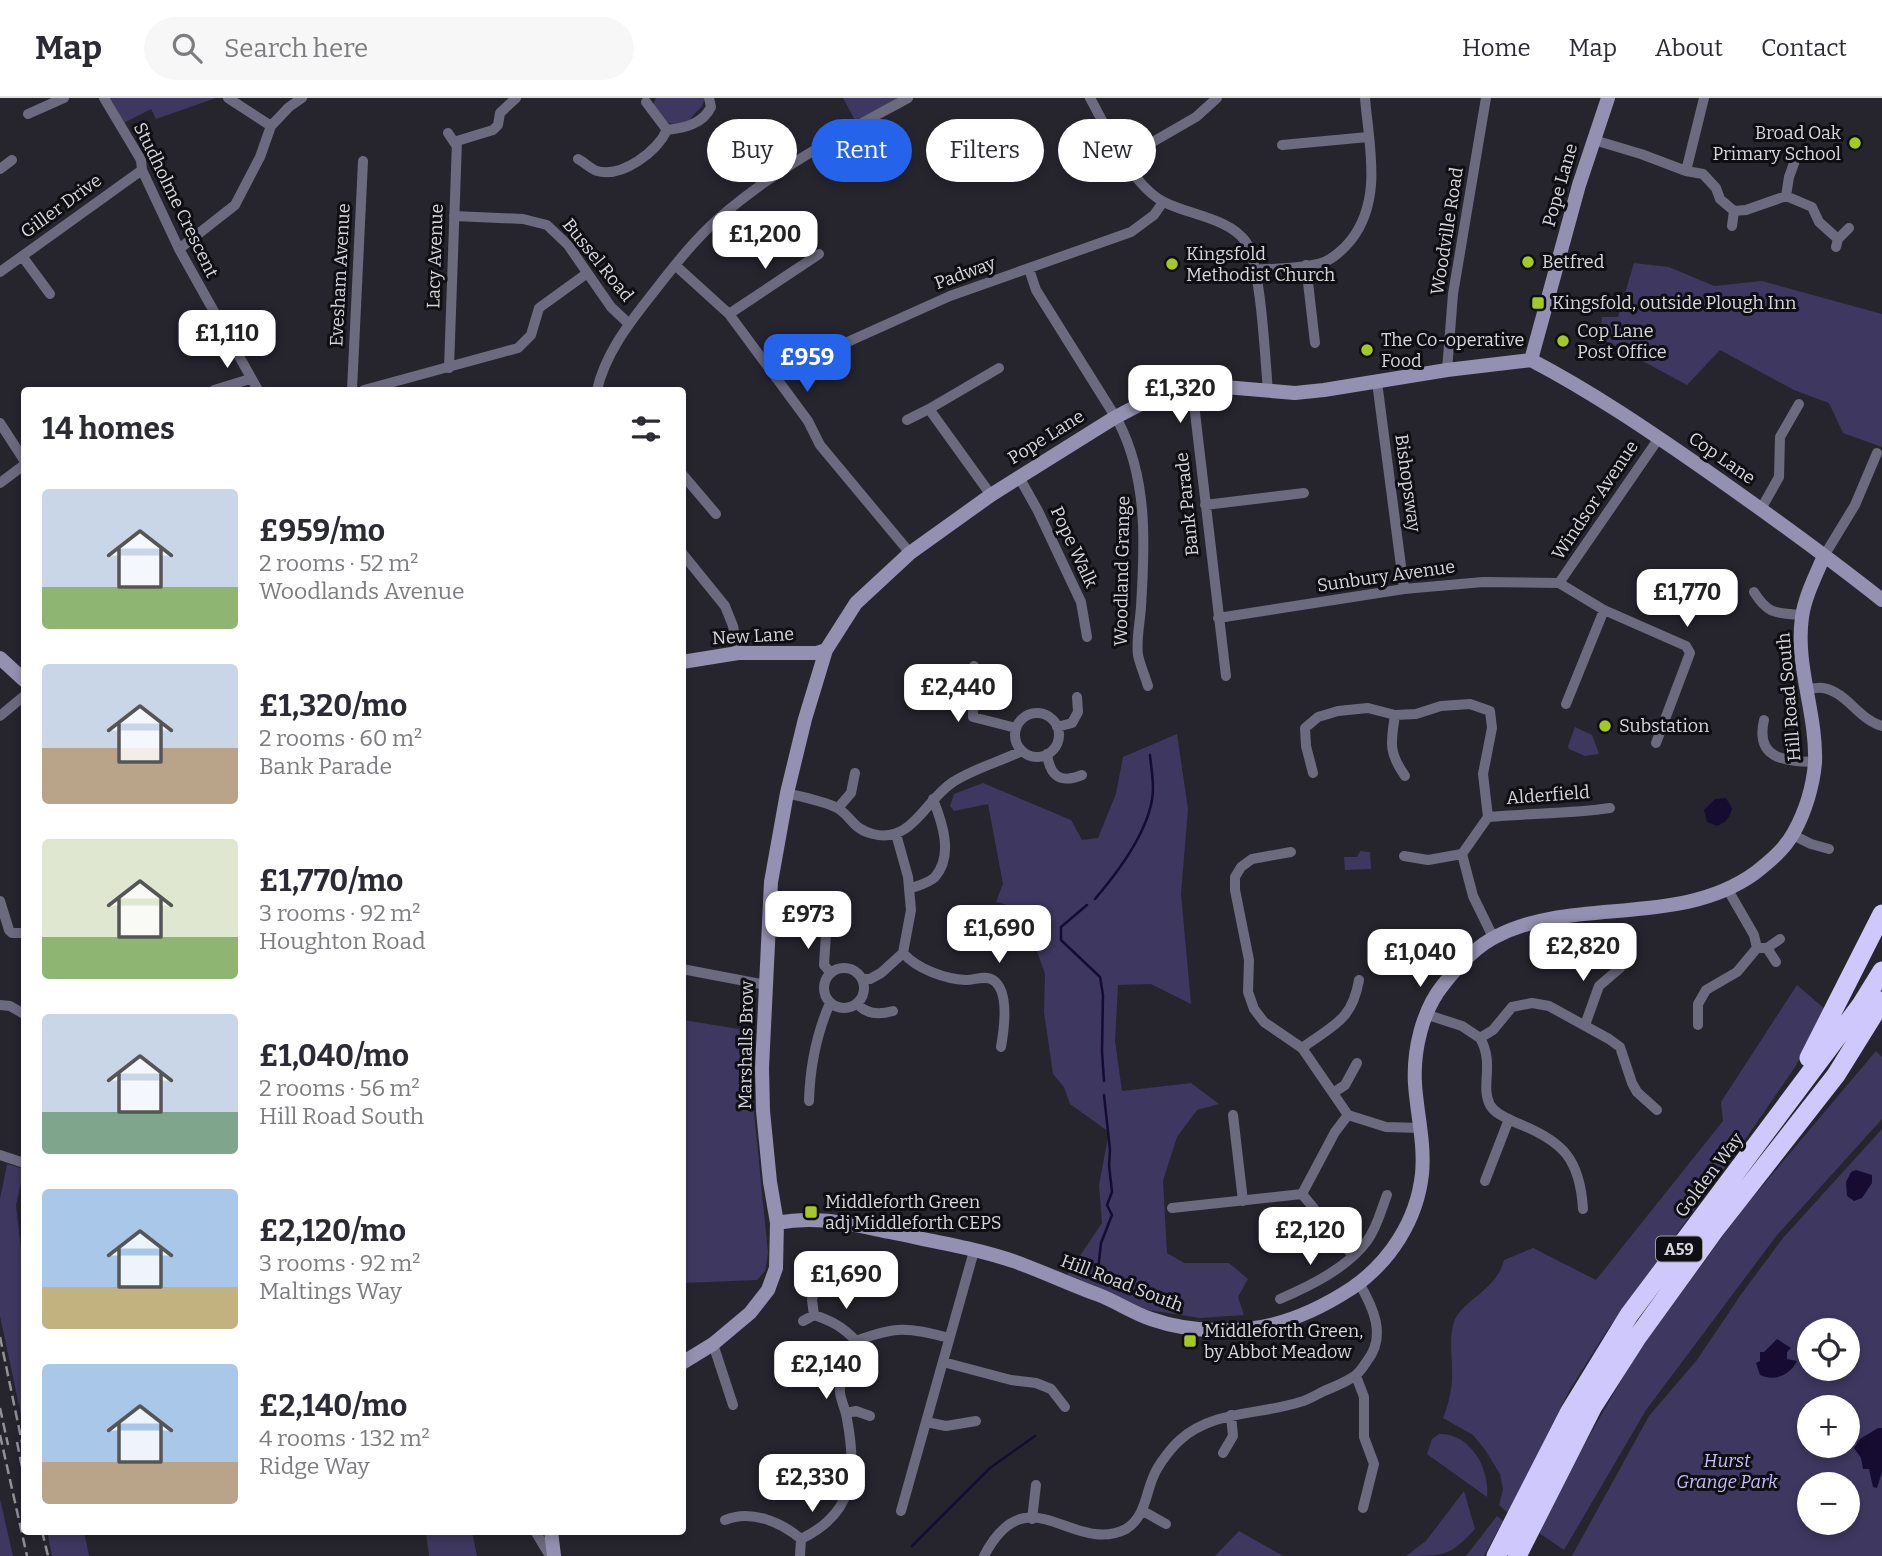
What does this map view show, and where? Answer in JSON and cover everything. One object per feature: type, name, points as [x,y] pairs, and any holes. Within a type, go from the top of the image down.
[{"type":"highway","points":[[1745,1163],[1818,1044],[1882,914]]},
{"type":"highway","name":"Golden Way","points":[[1496,1556],[1569,1413],[1629,1315],[1745,1163],[1861,1005],[1882,971]]},
{"type":"highway","name":"A59","points":[[1517,1556],[1593,1406],[1636,1339],[1714,1231],[1836,1075],[1882,1001]]},
{"type":"highway","points":[[1836,1075],[1882,1026]]},
{"type":"street","points":[[28,114],[64,98]]},
{"type":"street","name":"Studholme Crescent","points":[[104,98],[141,160],[142,170],[179,249],[256,387]]},
{"type":"street","points":[[228,98],[271,125]]},
{"type":"street","points":[[179,249],[235,205],[260,157],[271,125],[302,98]]},
{"type":"street","points":[[448,133],[456,145],[457,141],[493,130],[498,125],[500,113],[516,98]]},
{"type":"street","points":[[578,159],[597,171],[616,170],[640,161],[654,149],[667,130],[689,125],[705,117],[711,107],[709,98]]},
{"type":"street","points":[[797,160],[908,98]]},
{"type":"street","points":[[1090,98],[1102,119]]},
{"type":"street","points":[[1156,140],[1196,117],[1217,98]]},
{"type":"street","points":[[1255,270],[1322,263],[1336,255],[1353,238],[1366,215],[1371,197],[1365,98]]},
{"type":"street","name":"Woodville Road","points":[[1447,370],[1453,294],[1486,98]]},
{"type":"street","name":"Pope Lane","points":[[826,650],[856,603],[910,553],[1019,477],[1152,398],[1188,387],[1218,385],[1305,392],[1531,360],[1579,185],[1608,98]]},
{"type":"street","points":[[1686,171],[1704,98]]},
{"type":"street","points":[[646,102],[667,130]]},
{"type":"street","points":[[1282,145],[1368,137]]},
{"type":"street","points":[[1594,140],[1686,171],[1703,174],[1716,188],[1720,199],[1734,211],[1746,210],[1786,196],[1812,207],[1819,222],[1837,243],[1849,228]]},
{"type":"street","name":"Lacy Avenue","points":[[449,368],[456,145]]},
{"type":"street","points":[[1786,196],[1797,155]]},
{"type":"street","points":[[0,169],[12,160]]},
{"type":"street","name":"Evesham Avenue","points":[[352,387],[363,161]]},
{"type":"street","name":"Giller Drive","points":[[0,272],[142,170]]},
{"type":"street","points":[[598,387],[612,350],[675,265],[718,219],[767,182]]},
{"type":"street","points":[[1140,182],[1163,202],[1218,223],[1240,235],[1252,253],[1268,391]]},
{"type":"street","name":"Padway","points":[[776,378],[843,344],[950,296],[1131,232],[1154,215],[1163,202]]},
{"type":"street","points":[[1732,226],[1734,211]]},
{"type":"street","name":"Bussel Road","points":[[454,216],[523,219],[547,225],[568,245],[611,307],[629,324]]},
{"type":"street","points":[[729,314],[819,254]]},
{"type":"street","points":[[22,256],[50,294]]},
{"type":"street","points":[[675,265],[729,314],[808,421],[820,445],[910,553]]},
{"type":"street","points":[[1306,265],[1315,343]]},
{"type":"street","name":"Woodland Grange","points":[[1029,269],[1036,290],[1115,418],[1129,443],[1136,464],[1142,501],[1138,655],[1148,686]]},
{"type":"street","points":[[376,387],[518,348],[531,335],[539,308],[586,274]]},
{"type":"street","name":"Cop Lane","points":[[1531,360],[1580,387],[1659,438],[1761,509],[1882,600]]},
{"type":"street","points":[[907,420],[999,368]]},
{"type":"street","points":[[224,387],[250,379]]},
{"type":"street","name":"Bishopsway","points":[[1377,382],[1404,589]]},
{"type":"street","name":"Bank Parade","points":[[1188,387],[1194,404],[1226,676]]},
{"type":"street","points":[[1761,509],[1779,477],[1780,438],[1799,404]]},
{"type":"street","points":[[929,409],[991,495]]},
{"type":"street","points":[[0,423],[21,457]]},
{"type":"street","name":"Windsor Avenue","points":[[1559,583],[1659,438]]},
{"type":"street","points":[[1824,556],[1855,505],[1877,453]]},
{"type":"street","points":[[0,483],[21,465]]},
{"type":"street","name":"Pope Walk","points":[[1019,477],[1081,603],[1087,637]]},
{"type":"street","points":[[686,479],[716,514]]},
{"type":"street","points":[[1205,505],[1304,493]]},
{"type":"street","name":"Hill Road South","points":[[777,1223],[818,1219],[974,1251],[1016,1262],[1105,1297],[1149,1318],[1182,1328],[1216,1331],[1250,1329],[1284,1322],[1329,1303],[1359,1283],[1389,1255],[1412,1214],[1422,1174],[1415,1081],[1418,1050],[1425,1014],[1438,990],[1457,967],[1493,937],[1543,921],[1674,904],[1728,890],[1767,864],[1793,835],[1807,801],[1815,762],[1801,645],[1802,615],[1824,556]]},
{"type":"street","points":[[686,558],[725,606],[733,626],[738,653]]},
{"type":"street","name":"Sunbury Avenue","points":[[1218,618],[1404,589],[1483,582],[1559,583]]},
{"type":"street","points":[[1559,583],[1604,610],[1686,646],[1690,653],[1656,743]]},
{"type":"street","points":[[1754,592],[1762,606],[1771,611],[1802,615]]},
{"type":"street","points":[[1566,704],[1604,610]]},
{"type":"street","name":"New Lane","points":[[686,661],[738,653],[817,653],[826,650]]},
{"type":"street","name":"Marshalls Brow","points":[[686,1361],[713,1344],[751,1313],[768,1290],[776,1265],[777,1223],[763,1111],[762,1068],[771,882],[787,793],[805,719],[826,650]]},
{"type":"street","points":[[0,658],[21,677]]},
{"type":"street","points":[[974,666],[973,717],[1016,728]]},
{"type":"street","points":[[1805,689],[1823,687],[1835,693],[1863,716],[1882,726]]},
{"type":"street","points":[[1058,727],[1072,723],[1078,712],[1077,697]]},
{"type":"street","points":[[0,716],[21,698]]},
{"type":"street","name":"Alderfield","points":[[1313,773],[1306,746],[1305,728],[1318,717],[1338,711],[1368,708],[1395,715],[1416,714],[1441,706],[1470,704],[1490,711],[1493,728],[1483,774],[1488,817],[1462,854]]},
{"type":"street","points":[[1036,713],[1049,717],[1058,727],[1058,740],[1052,751],[1034,757],[1022,751],[1015,741],[1016,728],[1023,717],[1036,713]]},
{"type":"street","points":[[1395,715],[1391,738],[1394,760],[1405,776]]},
{"type":"street","points":[[1764,720],[1762,738],[1770,752],[1788,760],[1815,762]]},
{"type":"street","points":[[787,793],[838,808],[854,826],[874,834],[896,834],[912,826],[933,799],[953,782],[1022,751]]},
{"type":"street","points":[[1047,754],[1049,767],[1055,775],[1063,779],[1082,775]]},
{"type":"street","points":[[838,808],[851,793],[855,773]]},
{"type":"street","points":[[909,889],[935,877],[943,860],[946,843],[933,799]]},
{"type":"street","name":"Alderfield","points":[[1488,817],[1610,808]]},
{"type":"street","points":[[863,979],[870,979],[881,973],[903,953],[911,910],[908,877],[896,834]]},
{"type":"street","points":[[1793,835],[1829,849]]},
{"type":"street","points":[[1292,852],[1252,859],[1241,867],[1236,877],[1235,890],[1250,960],[1248,992],[1254,1009],[1264,1022],[1301,1048],[1348,1115],[1386,1127],[1420,1128]]},
{"type":"street","points":[[1404,856],[1427,860],[1462,854],[1473,896],[1493,937]]},
{"type":"street","points":[[1728,890],[1762,948],[1776,962]]},
{"type":"street","points":[[0,901],[9,930],[12,933],[21,933]]},
{"type":"street","points":[[820,911],[826,934],[824,965],[830,972]]},
{"type":"street","points":[[1698,1025],[1698,1004],[1706,990],[1737,972],[1762,948],[1780,939]]},
{"type":"street","points":[[903,953],[910,961],[944,976],[970,980],[989,978],[995,981],[1005,1017],[1001,1047]]},
{"type":"street","points":[[842,967],[848,968],[863,979],[864,992],[857,1003],[841,1008],[830,1003],[823,991],[830,972],[842,967]]},
{"type":"street","points":[[1584,1025],[1599,986],[1620,968]]},
{"type":"street","points":[[686,970],[766,985]]},
{"type":"street","points":[[1301,1048],[1348,1013],[1356,1000],[1359,980]]},
{"type":"street","points":[[809,1101],[809,1079],[816,1038],[830,1003]]},
{"type":"street","points":[[857,1003],[863,1011],[882,1014],[893,1011]]},
{"type":"street","points":[[1480,1038],[1493,1030],[1512,1007],[1532,1003],[1549,1006],[1620,1047],[1637,1092],[1657,1110]]},
{"type":"street","points":[[0,1005],[10,1006],[21,1012]]},
{"type":"street","points":[[1425,1014],[1462,1027],[1480,1038],[1489,1060],[1486,1094],[1489,1103],[1495,1111],[1509,1119],[1546,1134],[1561,1148],[1577,1173],[1582,1187],[1583,1209]]},
{"type":"street","points":[[1333,1093],[1345,1085],[1357,1063]]},
{"type":"street","points":[[1233,1115],[1243,1200]]},
{"type":"street","points":[[1302,1194],[1335,1132],[1348,1115]]},
{"type":"street","points":[[1485,1181],[1509,1119]]},
{"type":"street","points":[[0,1154],[21,1162]]},
{"type":"street","points":[[1172,1208],[1302,1194]]},
{"type":"street","points":[[1302,1194],[1353,1256]]},
{"type":"street","points":[[1280,1299],[1309,1287],[1353,1256],[1368,1241],[1387,1195]]},
{"type":"street","points":[[901,1511],[974,1251]]},
{"type":"street","points":[[814,1315],[812,1300],[816,1275]]},
{"type":"street","points":[[984,1556],[993,1538],[1009,1524],[1032,1519],[1054,1523],[1077,1535],[1101,1539],[1126,1529],[1143,1511],[1156,1470],[1181,1439],[1210,1422],[1231,1415],[1302,1402],[1356,1376],[1371,1356],[1377,1336],[1377,1322],[1371,1303],[1359,1283]]},
{"type":"street","points":[[814,1315],[844,1327],[856,1341]]},
{"type":"street","points":[[803,1321],[814,1315]]},
{"type":"street","points":[[801,1539],[828,1522],[847,1495],[852,1468],[846,1413],[840,1393],[843,1373],[856,1341],[885,1330],[915,1329],[949,1338]]},
{"type":"street","points":[[713,1344],[733,1405]]},
{"type":"street","points":[[943,1362],[980,1373],[1036,1383],[1051,1389],[1065,1407]]},
{"type":"street","points":[[1356,1376],[1364,1397],[1364,1437],[1374,1464],[1363,1508]]},
{"type":"street","points":[[846,1413],[856,1411],[870,1416]]},
{"type":"street","points":[[1223,1453],[1233,1436],[1231,1415]]},
{"type":"street","points":[[926,1422],[946,1426],[976,1421]]},
{"type":"street","points":[[1032,1519],[1036,1485]]},
{"type":"street","points":[[1143,1511],[1166,1524]]},
{"type":"street","points":[[726,1520],[739,1514],[769,1520],[788,1527],[801,1539]]},
{"type":"street","points":[[538,1535],[552,1556]]},
{"type":"street","points":[[551,1535],[552,1556]]},
{"type":"street","points":[[800,1556],[801,1539]]},
{"type":"green space","points":[[109,98],[216,98],[156,119],[151,109],[124,123]]},
{"type":"green space","points":[[656,98],[704,98],[703,105],[690,120],[672,124],[665,120],[653,105]]},
{"type":"green space","points":[[843,98],[898,98],[861,119],[854,119]]},
{"type":"green space","points":[[1634,263],[1669,267],[1714,286],[1762,281],[1882,314],[1882,447],[1843,433],[1829,403],[1794,390],[1720,350],[1687,385],[1600,338],[1602,317],[1618,317]]},
{"type":"green space","points":[[1575,727],[1592,735],[1599,754],[1585,756],[1569,749]]},
{"type":"green space","points":[[1177,734],[1188,809],[1181,894],[1191,1004],[1151,984],[1118,985],[1115,1041],[1122,1091],[1191,1083],[1219,1104],[1197,1110],[1177,1137],[1163,1181],[1167,1253],[1184,1263],[1229,1263],[1248,1279],[1238,1297],[1244,1315],[1200,1318],[1142,1309],[1065,1278],[1102,1223],[1099,1185],[1109,1132],[1070,1104],[1064,1087],[1053,1074],[1044,1012],[1045,974],[1022,909],[996,902],[1003,884],[988,804],[954,811],[950,806],[954,794],[983,783],[1071,820],[1082,840],[1098,838],[1116,794],[1123,757]]},
{"type":"green space","points":[[1360,851],[1370,852],[1371,869],[1345,870],[1344,857],[1357,857]]},
{"type":"green space","points":[[1797,985],[1826,1010],[1795,1067],[1606,1332],[1569,1391],[1508,1513],[1499,1505],[1503,1489],[1500,1474],[1486,1451],[1473,1435],[1443,1418],[1451,1389],[1454,1322],[1464,1308],[1494,1279],[1504,1260],[1533,1248],[1596,1280],[1723,1121],[1721,1102]]},
{"type":"green space","points":[[686,1020],[751,1031],[754,1112],[768,1253],[765,1271],[757,1280],[686,1283]]},
{"type":"green space","points":[[1876,1051],[1882,1057],[1882,1119],[1777,1235],[1646,1410],[1564,1550],[1535,1530],[1637,1353],[1742,1210]]},
{"type":"green space","name":"Hurst Grange Park","points":[[1882,1129],[1882,1556],[1572,1556],[1649,1416],[1697,1360],[1783,1238]]},
{"type":"green space","points":[[7,1164],[21,1168],[16,1205],[21,1249],[21,1415],[0,1316],[0,1199]]},
{"type":"green space","points":[[1439,1434],[1460,1439],[1476,1454],[1485,1475],[1487,1497],[1427,1454],[1432,1439]]},
{"type":"green space","points":[[1464,1491],[1475,1529],[1459,1545],[1446,1553],[1406,1556],[1426,1541]]},
{"type":"green space","points":[[0,1499],[13,1556],[0,1556]]},
{"type":"green space","points":[[1497,1516],[1503,1521],[1484,1556],[1466,1556]]},
{"type":"green space","points":[[1239,1531],[1283,1556],[1215,1556]]},
{"type":"green space","points":[[48,1535],[85,1535],[89,1556],[52,1556]]},
{"type":"green space","points":[[426,1535],[473,1535],[477,1556],[429,1556]]},
{"type":"shaded area","points":[[1726,798],[1732,808],[1727,819],[1717,826],[1707,822],[1704,810],[1715,799]]},
{"type":"shaded area","points":[[1856,1170],[1872,1175],[1872,1183],[1862,1198],[1854,1201],[1847,1196],[1846,1182],[1851,1172]]},
{"type":"shaded area","points":[[1777,1339],[1791,1348],[1787,1352],[1787,1359],[1797,1361],[1782,1376],[1766,1377],[1760,1375],[1756,1363],[1760,1361],[1760,1352],[1764,1352]]},
{"type":"shaded area","points":[[1882,1428],[1882,1472],[1877,1488],[1873,1487],[1869,1469],[1863,1469],[1860,1439]]},
{"type":"waterway","points":[[1095,899],[1133,848],[1147,818],[1153,788],[1150,755]]},
{"type":"waterway","points":[[1087,905],[1061,927],[1061,940],[1100,977],[1103,995],[1104,1081]]},
{"type":"waterway","points":[[1098,1270],[1101,1243],[1112,1215],[1107,1205],[1112,1192],[1104,1095]]},
{"type":"waterway","points":[[912,1546],[990,1468],[1035,1436]]},
{"type":"railway","points":[[0,1337],[21,1438]]},
{"type":"railway","points":[[0,1408],[8,1445]]},
{"type":"railway","points":[[0,1435],[21,1529]]},
{"type":"railway","points":[[17,1442],[21,1462]]},
{"type":"railway","points":[[22,1535],[27,1556]]},
{"type":"railway","points":[[43,1535],[48,1556]]},
{"type":"place","name":"Broad Oak Primary School","points":[[1855,143]]},
{"type":"place","name":"Betfred","points":[[1528,262]]},
{"type":"place","name":"Kingsfold Methodist Church","points":[[1172,264]]},
{"type":"place","name":"Kingsfold, outside Plough Inn","points":[[1538,303]]},
{"type":"place","name":"Cop Lane Post Office","points":[[1563,341]]},
{"type":"place","name":"The Co-operative Food","points":[[1367,350]]},
{"type":"place","name":"Substation","points":[[1605,726]]},
{"type":"place","name":"Middleforth Green adj Middleforth CEPS","points":[[811,1212]]},
{"type":"place","name":"Middleforth Green, by Abbot Meadow","points":[[1190,1341]]}]
